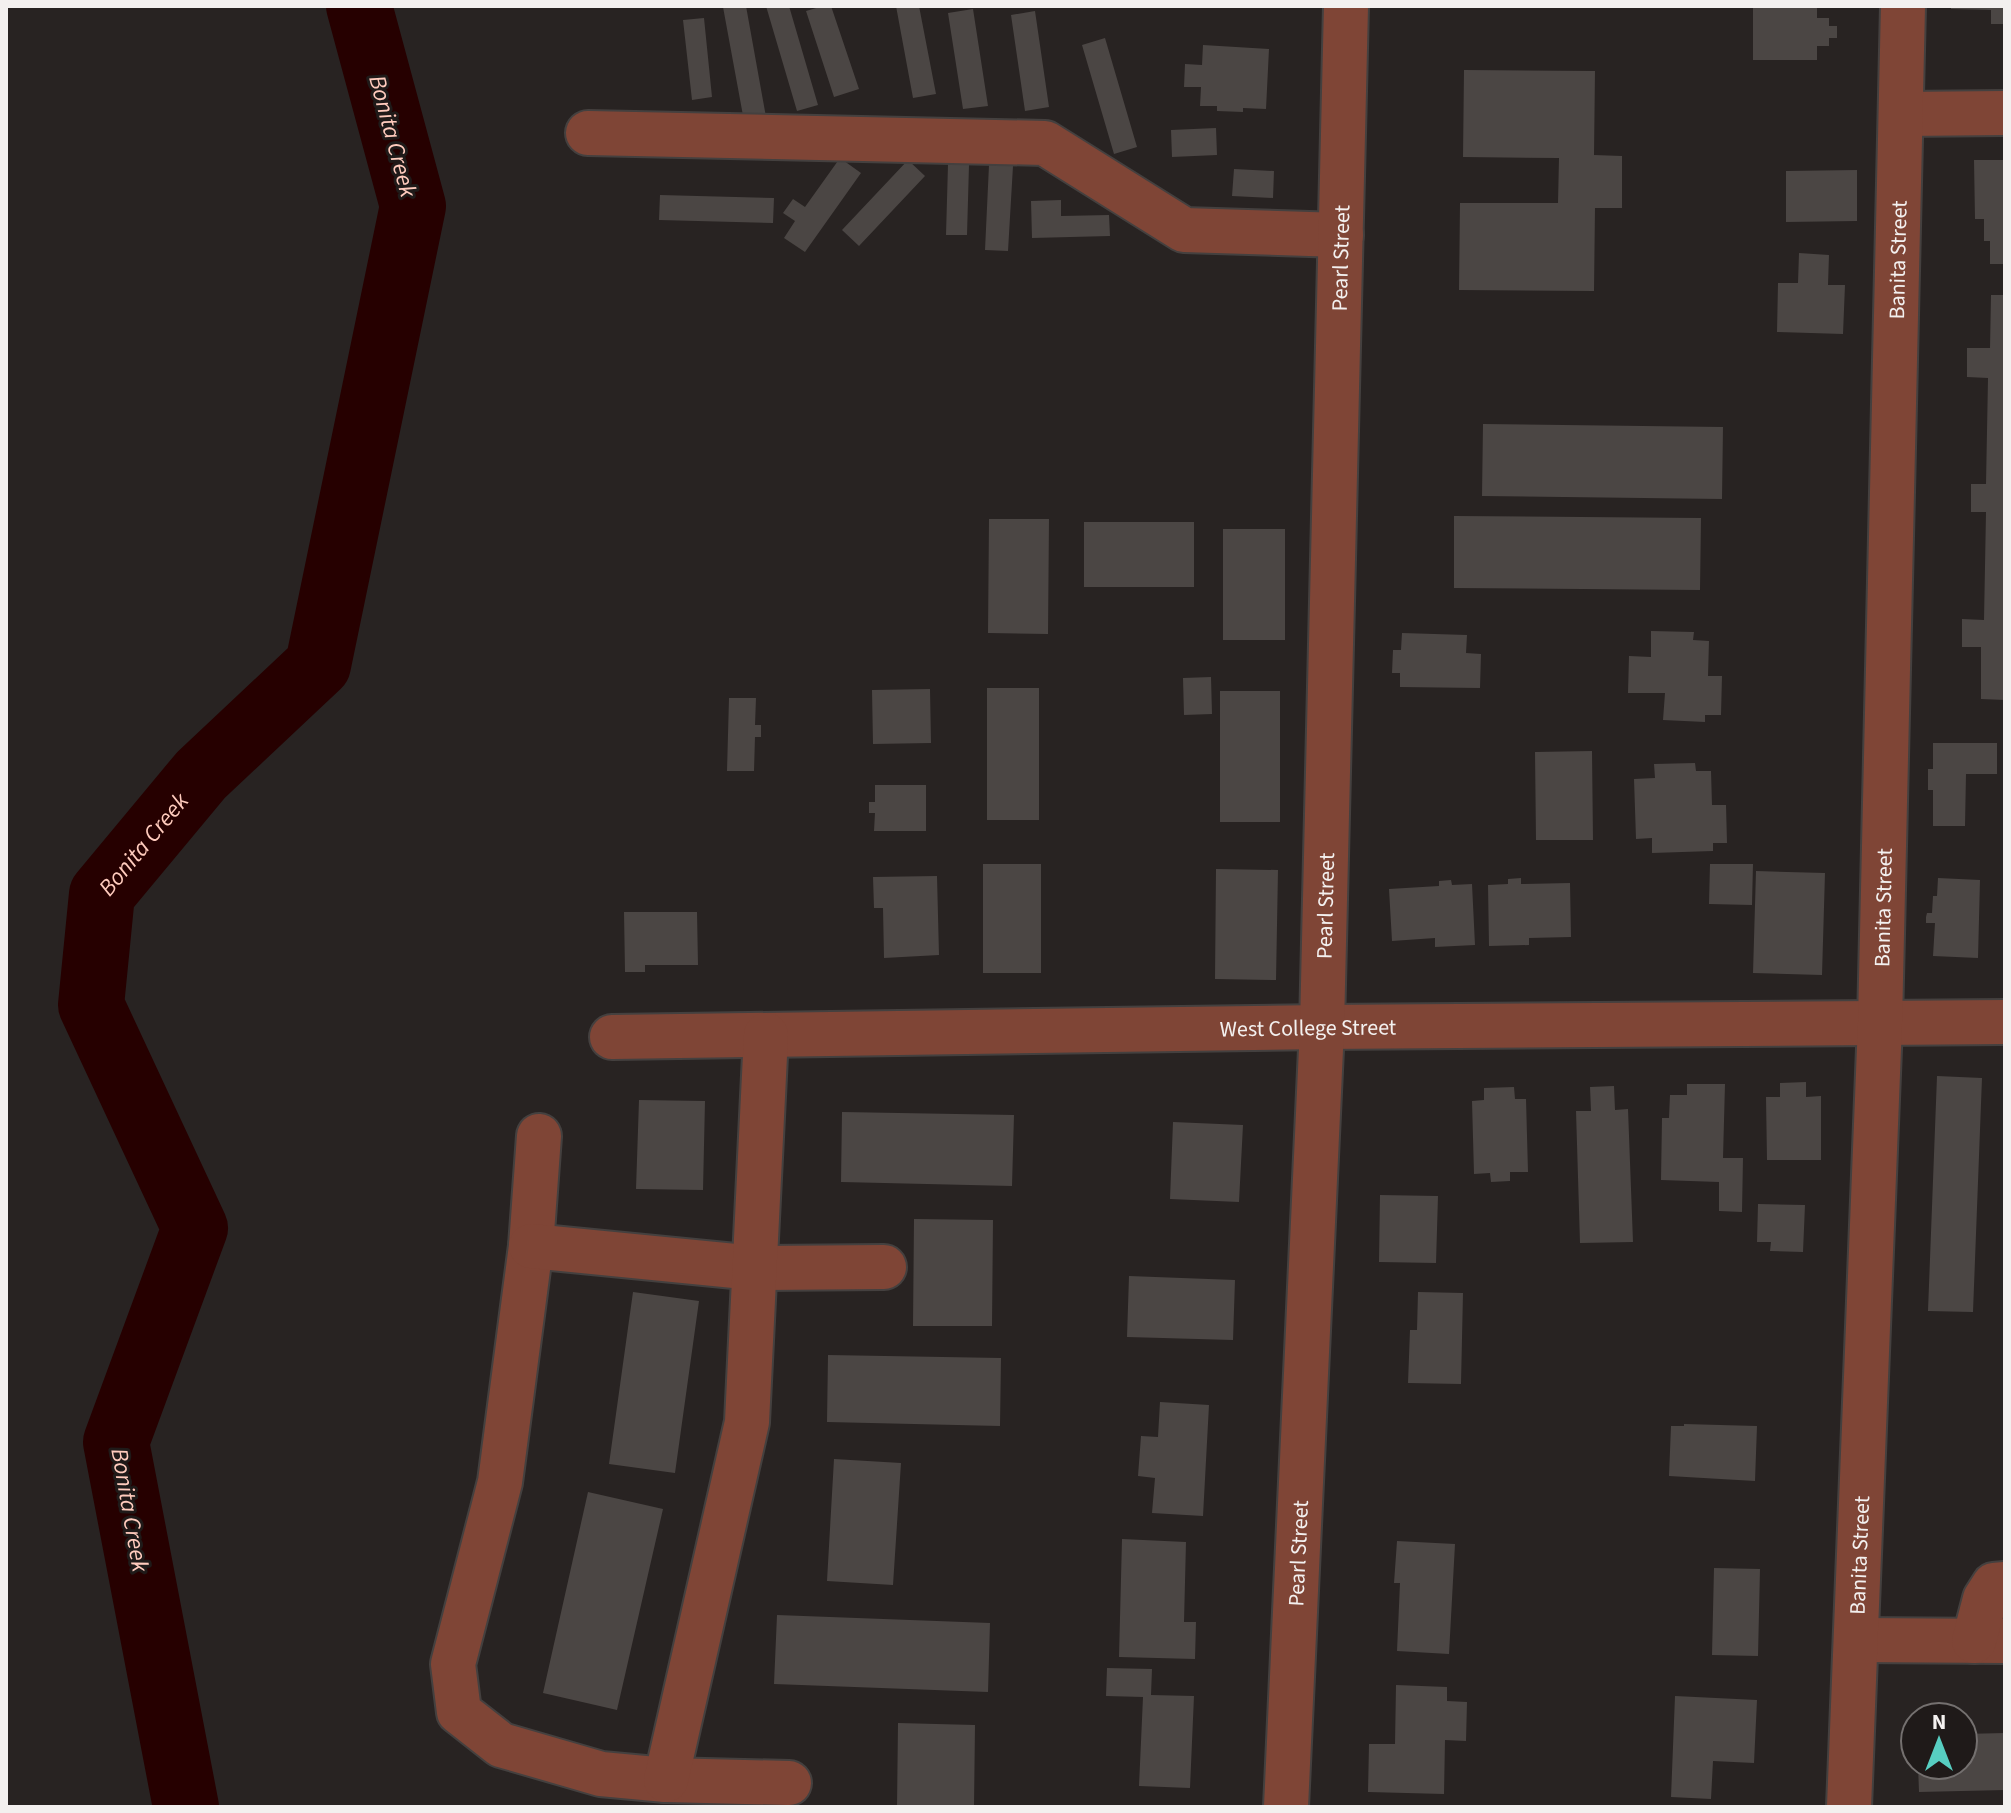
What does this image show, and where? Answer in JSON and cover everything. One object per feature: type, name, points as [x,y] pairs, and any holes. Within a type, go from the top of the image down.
[{"type":"street","name":"Pearl Street","points":[[1286,1807],[1322,1027],[1346,6]]},
{"type":"street","name":"Banita Street","points":[[1849,1807],[1880,1023],[1903,6]]},
{"type":"street","points":[[1902,114],[2005,113]]},
{"type":"street","points":[[588,133],[1045,143],[1184,230],[1341,235]]},
{"type":"street","name":"West College Street","points":[[612,1037],[2005,1022]]},
{"type":"street","points":[[666,1780],[747,1422],[766,1035]]},
{"type":"street","points":[[539,1136],[531,1246],[500,1482],[453,1664],[459,1712],[501,1745],[601,1774],[666,1780],[789,1783]]},
{"type":"street","points":[[531,1246],[755,1268],[884,1267]]},
{"type":"street","points":[[1856,1640],[1990,1641],[1985,1599],[1994,1585],[2005,1584]]},
{"type":"building","points":[[746,6],[766,117],[744,121],[723,7]]},
{"type":"building","points":[[766,6],[789,6],[818,105],[797,111]]},
{"type":"building","points":[[831,6],[859,89],[834,97],[806,11]]},
{"type":"building","points":[[896,6],[919,6],[936,94],[913,98]]},
{"type":"building","points":[[1753,6],[1817,6],[1817,18],[1829,18],[1829,26],[1837,26],[1837,38],[1829,38],[1829,46],[1817,46],[1817,60],[1753,60]]},
{"type":"building","points":[[1951,6],[2005,6],[2005,24],[1991,24],[1991,10],[1951,9]]},
{"type":"building","points":[[973,9],[988,106],[963,109],[948,13]]},
{"type":"building","points":[[1035,11],[1049,107],[1025,111],[1011,15]]},
{"type":"building","points":[[704,18],[712,97],[692,100],[683,20]]},
{"type":"building","points":[[1105,38],[1137,147],[1114,154],[1082,45]]},
{"type":"building","points":[[1203,45],[1269,49],[1266,109],[1217,111],[1217,106],[1200,106],[1201,87],[1184,87],[1185,64],[1202,65]]},
{"type":"building","points":[[1464,70],[1595,71],[1594,155],[1622,156],[1622,208],[1595,208],[1594,291],[1459,290],[1460,203],[1558,203],[1559,158],[1463,157]]},
{"type":"building","points":[[1216,128],[1217,155],[1172,157],[1171,130]]},
{"type":"building","points":[[840,158],[861,173],[805,252],[784,238],[795,221],[783,213],[793,199],[805,207]]},
{"type":"building","points":[[908,160],[925,176],[859,246],[842,230]]},
{"type":"building","points":[[1974,160],[2005,160],[2005,264],[1990,264],[1990,241],[1984,241],[1984,219],[1975,219]]},
{"type":"building","points":[[948,164],[969,165],[967,235],[946,235]]},
{"type":"building","points":[[989,165],[1013,166],[1008,251],[985,250]]},
{"type":"building","points":[[1234,169],[1274,171],[1273,198],[1232,196]]},
{"type":"building","points":[[1857,170],[1857,221],[1786,222],[1786,171]]},
{"type":"building","points":[[660,195],[774,198],[773,223],[659,220]]},
{"type":"building","points":[[1061,200],[1061,216],[1109,215],[1110,236],[1032,238],[1031,201]]},
{"type":"building","points":[[1799,253],[1829,255],[1828,285],[1845,285],[1843,334],[1777,332],[1778,283],[1798,283]]},
{"type":"building","points":[[1991,295],[2005,295],[2005,700],[1981,699],[1981,647],[1962,647],[1962,619],[1984,620],[1986,512],[1971,512],[1971,484],[1986,484],[1988,378],[1967,377],[1967,348],[1990,348]]},
{"type":"building","points":[[1483,424],[1723,427],[1722,499],[1482,496]]},
{"type":"building","points":[[1454,516],[1701,518],[1700,590],[1454,588]]},
{"type":"building","points":[[989,519],[1049,519],[1048,634],[988,633]]},
{"type":"building","points":[[1084,522],[1194,522],[1194,587],[1084,587]]},
{"type":"building","points":[[1223,529],[1285,529],[1285,640],[1223,640]]},
{"type":"building","points":[[1651,631],[1694,632],[1693,640],[1709,641],[1708,676],[1722,676],[1721,715],[1705,715],[1705,722],[1663,720],[1665,693],[1628,693],[1629,656],[1651,657]]},
{"type":"building","points":[[1402,633],[1467,635],[1466,653],[1481,654],[1480,688],[1400,687],[1400,673],[1392,673],[1393,650],[1401,650]]},
{"type":"building","points":[[1211,677],[1212,714],[1184,715],[1183,678]]},
{"type":"building","points":[[987,688],[1039,688],[1039,820],[987,820]]},
{"type":"building","points":[[930,689],[931,743],[873,744],[872,690]]},
{"type":"building","points":[[1220,691],[1280,691],[1280,822],[1220,822]]},
{"type":"building","points":[[729,698],[756,698],[755,725],[761,725],[761,737],[755,737],[754,771],[727,771]]},
{"type":"building","points":[[1933,743],[1997,743],[1997,774],[1966,774],[1965,826],[1933,826],[1933,790],[1928,790],[1928,769],[1933,769]]},
{"type":"building","points":[[1592,751],[1593,840],[1536,840],[1535,752]]},
{"type":"building","points":[[1695,763],[1696,771],[1711,771],[1712,805],[1726,805],[1727,843],[1713,843],[1713,851],[1652,853],[1652,838],[1636,839],[1634,779],[1655,778],[1654,764]]},
{"type":"building","points":[[875,785],[926,785],[926,831],[874,831],[875,813],[869,813],[869,802],[875,802]]},
{"type":"building","points":[[983,864],[1041,864],[1041,973],[983,973]]},
{"type":"building","points":[[1710,864],[1753,864],[1752,905],[1709,904]]},
{"type":"building","points":[[1216,869],[1278,870],[1276,980],[1215,979]]},
{"type":"building","points":[[1756,871],[1825,873],[1822,975],[1753,973]]},
{"type":"building","points":[[937,876],[939,955],[884,958],[883,908],[874,908],[873,877]]},
{"type":"building","points":[[1521,878],[1521,884],[1570,883],[1571,937],[1529,938],[1529,945],[1489,946],[1488,885],[1508,884],[1508,879]]},
{"type":"building","points":[[1938,878],[1980,880],[1978,958],[1933,956],[1935,923],[1926,923],[1926,917],[1927,913],[1932,913]]},
{"type":"building","points":[[1451,880],[1452,885],[1472,884],[1475,945],[1435,947],[1435,938],[1392,941],[1389,889],[1439,886],[1439,881]]},
{"type":"building","points":[[624,912],[697,912],[698,965],[645,965],[645,972],[625,972]]},
{"type":"building","points":[[1937,1076],[1982,1078],[1973,1312],[1928,1311]]},
{"type":"building","points":[[1806,1082],[1806,1097],[1821,1096],[1821,1160],[1767,1160],[1766,1097],[1780,1097],[1780,1083]]},
{"type":"building","points":[[1687,1084],[1725,1084],[1723,1158],[1743,1158],[1742,1212],[1719,1211],[1719,1182],[1661,1180],[1662,1118],[1669,1118],[1670,1095],[1687,1095]]},
{"type":"building","points":[[1614,1086],[1615,1110],[1628,1109],[1633,1242],[1580,1243],[1576,1111],[1591,1111],[1590,1087]]},
{"type":"building","points":[[1514,1087],[1515,1099],[1526,1099],[1528,1172],[1510,1172],[1510,1181],[1491,1182],[1490,1173],[1474,1174],[1472,1101],[1484,1100],[1484,1088]]},
{"type":"building","points":[[639,1100],[705,1101],[703,1190],[636,1189]]},
{"type":"building","points":[[842,1112],[1014,1115],[1012,1186],[841,1182]]},
{"type":"building","points":[[1173,1122],[1243,1125],[1239,1202],[1170,1199]]},
{"type":"building","points":[[1380,1195],[1438,1196],[1436,1263],[1379,1262]]},
{"type":"building","points":[[1758,1204],[1805,1205],[1803,1252],[1770,1251],[1771,1242],[1757,1242]]},
{"type":"building","points":[[914,1219],[993,1220],[992,1326],[913,1326]]},
{"type":"building","points":[[1129,1276],[1235,1280],[1233,1340],[1127,1337]]},
{"type":"building","points":[[633,1292],[699,1301],[675,1473],[609,1464]]},
{"type":"building","points":[[1418,1292],[1463,1293],[1461,1384],[1408,1383],[1410,1330],[1417,1330]]},
{"type":"building","points":[[828,1355],[1001,1358],[1000,1426],[827,1422]]},
{"type":"building","points":[[1160,1402],[1209,1405],[1203,1516],[1152,1513],[1155,1478],[1138,1476],[1141,1436],[1158,1437]]},
{"type":"building","points":[[1671,1426],[1757,1426],[1755,1481],[1669,1476]]},
{"type":"building","points":[[834,1459],[901,1463],[893,1585],[827,1581]]},
{"type":"building","points":[[588,1492],[663,1509],[617,1710],[543,1693]]},
{"type":"building","points":[[1122,1539],[1186,1542],[1184,1622],[1196,1622],[1195,1659],[1119,1657]]},
{"type":"building","points":[[1397,1541],[1455,1544],[1449,1654],[1397,1651],[1400,1583],[1394,1583]]},
{"type":"building","points":[[1714,1568],[1760,1569],[1758,1656],[1712,1655]]},
{"type":"building","points":[[777,1615],[990,1623],[988,1692],[774,1684]]},
{"type":"building","points":[[1107,1668],[1152,1669],[1151,1695],[1194,1696],[1190,1788],[1139,1786],[1143,1697],[1106,1696]]},
{"type":"building","points":[[1396,1685],[1447,1687],[1447,1701],[1467,1702],[1466,1741],[1445,1740],[1444,1794],[1368,1792],[1369,1744],[1395,1744]]},
{"type":"building","points":[[1675,1696],[1757,1700],[1754,1763],[1713,1761],[1711,1799],[1671,1797]]},
{"type":"building","points":[[898,1723],[975,1725],[974,1807],[897,1807]]},
{"type":"building","points":[[2005,1733],[2005,1790],[1919,1792],[1919,1781],[1979,1781],[1979,1734]]},
{"type":"waterway","name":"Bonita Creek","points":[[186,1807],[116,1442],[195,1228],[91,1005],[102,894],[201,775],[318,665],[413,206],[359,6]]}]
